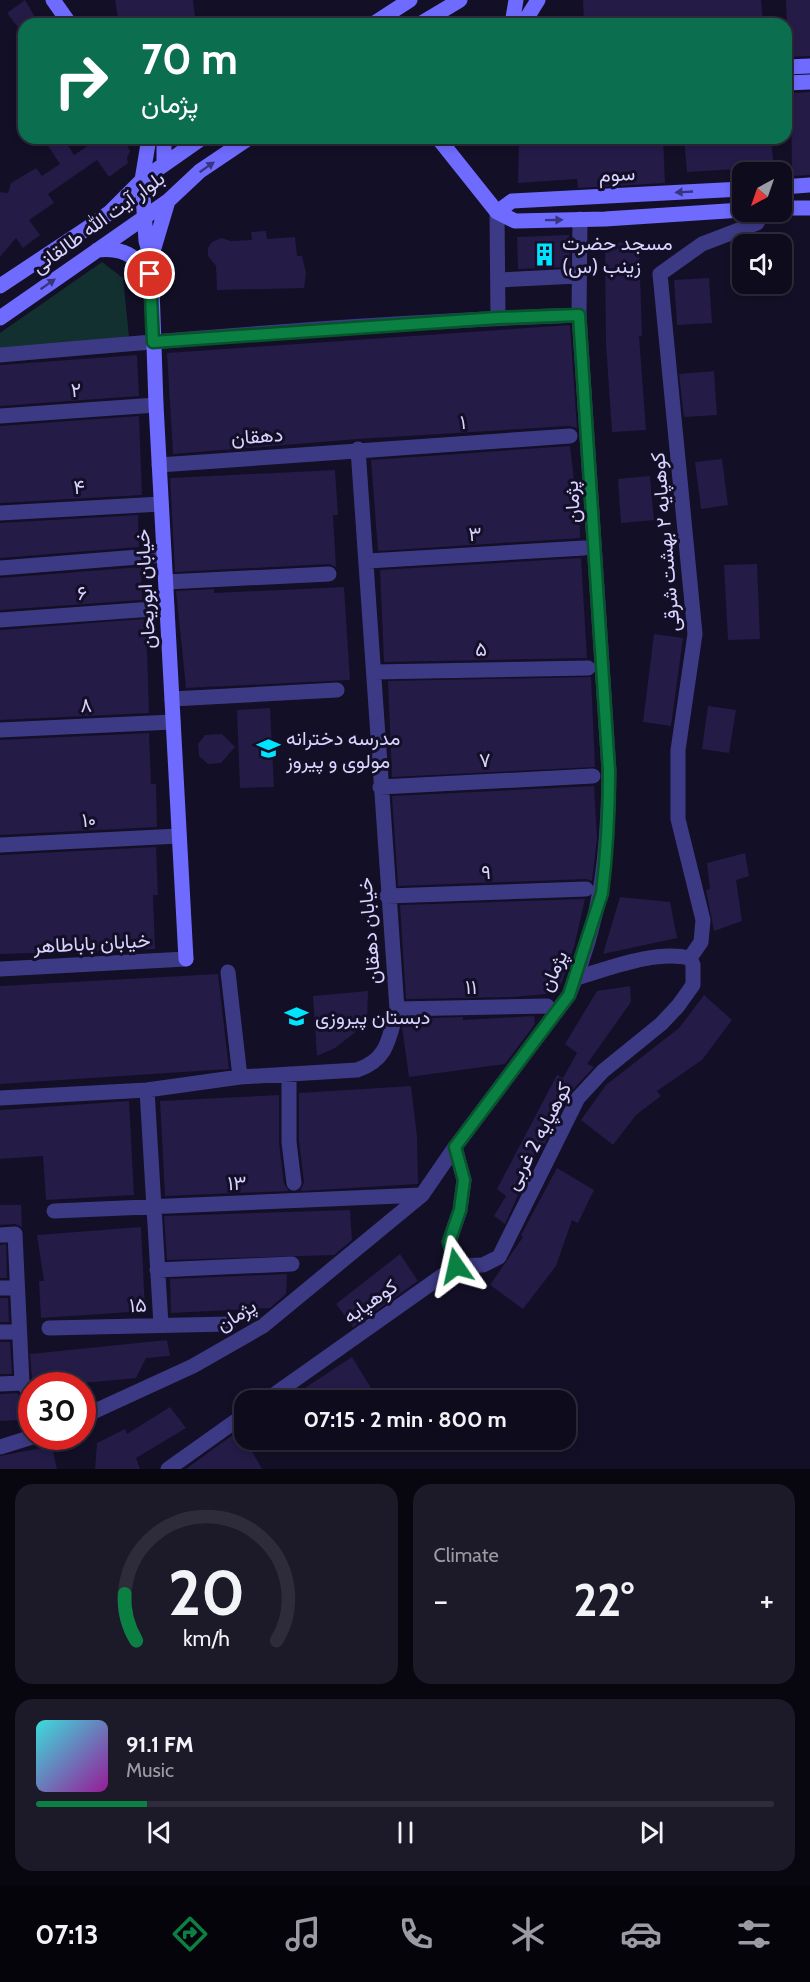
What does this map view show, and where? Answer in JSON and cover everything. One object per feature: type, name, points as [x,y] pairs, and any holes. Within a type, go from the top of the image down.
[{"type":"main road","points":[[53,0],[66,18]]},
{"type":"main road","points":[[65,0],[78,18]]},
{"type":"main road","points":[[382,18],[410,0]]},
{"type":"main road","points":[[430,18],[460,0]]},
{"type":"main road","points":[[513,18],[516,0]]},
{"type":"main road","points":[[527,18],[538,0]]},
{"type":"main road","points":[[792,67],[810,66]]},
{"type":"main road","points":[[792,83],[810,82]]},
{"type":"main road","name":"خیابان ابوریحان","points":[[147,144],[142,180],[146,241],[151,258],[150,290],[186,956]]},
{"type":"main road","points":[[165,144],[167,161],[178,164],[185,174],[180,189]]},
{"type":"main road","name":"بلوار آیت الله طالقانی","points":[[0,286],[109,213],[142,180],[193,144]]},
{"type":"main road","name":"بلوار آیت الله طالقانی","points":[[0,318],[168,201],[200,171],[240,144]]},
{"type":"main road","points":[[443,144],[497,212],[514,220],[580,219],[732,211]]},
{"type":"main road","points":[[792,186],[810,185]]},
{"type":"main road","name":"سوم","points":[[497,212],[512,201],[732,190]]},
{"type":"main road","points":[[151,258],[168,201]]},
{"type":"main road","points":[[792,208],[810,208]]},
{"type":"main road","points":[[97,250],[115,248],[130,255],[144,268],[150,290]]},
{"type":"street","points":[[497,212],[498,318]]},
{"type":"street","name":"پژمان","points":[[96,1411],[193,1366],[263,1326],[422,1196],[455,1147],[569,995],[576,978],[602,893],[609,841],[609,782],[596,548],[579,315],[580,219]]},
{"type":"street","name":"کوهپایه ۲ بهشت شرقی","points":[[690,958],[700,942],[703,921],[678,819],[678,750],[695,634],[660,274],[702,244],[757,222]]},
{"type":"street","points":[[498,280],[578,276]]},
{"type":"street","points":[[0,355],[498,318],[579,315]]},
{"type":"street","name":"۲","points":[[0,416],[156,405]]},
{"type":"street","name":"۱","points":[[358,450],[570,436]]},
{"type":"street","name":"دهقان","points":[[159,465],[358,450]]},
{"type":"street","name":"خیابان دهقان","points":[[0,1098],[147,1090],[240,1077],[357,1070],[371,1065],[380,1057],[386,1046],[397,1010],[387,896],[368,561],[358,450]]},
{"type":"street","name":"۴","points":[[0,513],[161,504]]},
{"type":"street","name":"۳","points":[[368,561],[584,548]]},
{"type":"street","points":[[0,568],[165,555]]},
{"type":"street","points":[[166,582],[329,574]]},
{"type":"street","name":"۶","points":[[0,620],[167,608]]},
{"type":"street","name":"۵","points":[[374,672],[588,668]]},
{"type":"street","points":[[172,699],[337,690]]},
{"type":"street","name":"۸","points":[[0,730],[173,722]]},
{"type":"street","name":"۷","points":[[380,787],[593,776]]},
{"type":"street","name":"۱۰","points":[[0,845],[179,836]]},
{"type":"street","name":"۹","points":[[387,896],[586,890]]},
{"type":"street","points":[[576,978],[634,962],[679,955],[690,958]]},
{"type":"street","name":"خیابان باباطاهر","points":[[0,959],[186,956]]},
{"type":"street","name":"خیابان باباطاهر","points":[[0,969],[186,956]]},
{"type":"street","name":"کوهپایه 2 غربی","points":[[456,1266],[483,1265],[499,1257],[578,1098],[603,1071],[661,1024],[678,1006],[693,985],[693,965],[690,958]]},
{"type":"street","points":[[228,972],[240,1077]]},
{"type":"street","name":"۱۱","points":[[397,1010],[547,1006]]},
{"type":"street","points":[[289,1074],[289,1142],[294,1183]]},
{"type":"street","points":[[147,1090],[161,1325]]},
{"type":"street","points":[[455,1147],[464,1180],[460,1210],[449,1242],[456,1266]]},
{"type":"street","name":"۱۳","points":[[54,1211],[422,1196]]},
{"type":"street","points":[[0,1235],[15,1234],[20,1332],[25,1372]]},
{"type":"street","points":[[158,1270],[291,1264]]},
{"type":"street","name":"کوهپایه","points":[[281,1390],[456,1266]]},
{"type":"street","points":[[0,1288],[17,1288]]},
{"type":"street","name":"۱۵","points":[[49,1328],[230,1324]]},
{"type":"street","points":[[0,1332],[20,1332]]},
{"type":"street","points":[[0,1384],[18,1387]]},
{"type":"street","points":[[168,1469],[234,1422]]},
{"type":"street","points":[[0,1447],[18,1441]]},
{"type":"green space","points":[[102,262],[123,278],[129,337],[0,353],[0,333]]},
{"type":"building","points":[[25,0],[36,18],[18,18],[18,27],[7,13]]},
{"type":"building","points":[[115,0],[193,0],[195,17],[118,18]]},
{"type":"building","points":[[583,0],[761,0],[762,18],[584,18]]},
{"type":"building","points":[[786,0],[810,0],[810,56],[792,57],[792,18],[787,18]]},
{"type":"building","points":[[810,92],[810,175],[792,176],[792,93]]},
{"type":"building","points":[[47,144],[67,144],[74,155],[90,144],[117,144],[118,146],[126,144],[130,151],[127,158],[128,163],[109,177],[97,160],[48,194],[54,203],[29,220],[40,235],[23,248],[16,238],[0,257],[0,192],[8,193],[11,183],[36,168],[42,176],[60,164]]},
{"type":"building","points":[[519,144],[663,144],[665,183],[578,188],[577,179],[518,183]]},
{"type":"building","points":[[685,144],[772,144],[773,162],[732,162],[732,169],[687,172]]},
{"type":"building","points":[[266,231],[267,239],[295,237],[297,256],[302,256],[306,273],[304,288],[217,290],[216,266],[208,256],[208,248],[212,242],[221,238],[231,241],[252,240],[251,232]]},
{"type":"building","name":"مسجد حضرت زینب (س)","points":[[569,235],[570,267],[518,269],[517,237]]},
{"type":"building","points":[[639,242],[642,336],[639,336],[646,430],[612,432],[606,344],[605,243]]},
{"type":"building","points":[[709,278],[712,323],[677,325],[674,280]]},
{"type":"building","points":[[570,325],[577,428],[569,426],[358,439],[173,454],[167,353]]},
{"type":"building","points":[[137,355],[139,396],[0,406],[0,365]]},
{"type":"building","points":[[714,371],[717,415],[684,417],[679,374]]},
{"type":"building","points":[[139,416],[142,495],[0,503],[0,426]]},
{"type":"building","points":[[570,446],[576,496],[579,496],[580,538],[378,551],[371,460]]},
{"type":"building","points":[[722,459],[728,505],[701,509],[695,462]]},
{"type":"building","points":[[335,470],[338,515],[333,515],[336,567],[329,564],[175,572],[170,478]]},
{"type":"building","points":[[650,476],[654,520],[621,523],[618,479]]},
{"type":"building","points":[[138,515],[139,547],[0,558],[0,523]]},
{"type":"building","points":[[581,558],[587,658],[384,662],[380,570]]},
{"type":"building","points":[[757,564],[760,639],[728,640],[724,565]]},
{"type":"building","points":[[141,567],[142,600],[0,610],[0,578]]},
{"type":"building","points":[[344,587],[350,680],[186,688],[176,591],[214,589],[214,593]]},
{"type":"building","points":[[143,619],[146,622],[149,713],[0,720],[0,630]]},
{"type":"building","points":[[654,634],[683,638],[671,726],[643,722]]},
{"type":"building","points":[[591,677],[595,767],[392,777],[388,681]]},
{"type":"building","points":[[708,706],[736,710],[729,753],[702,749]]},
{"type":"building","points":[[270,708],[274,787],[240,788],[237,710]]},
{"type":"building","points":[[149,733],[151,784],[156,784],[157,827],[0,835],[0,740]]},
{"type":"building","points":[[222,734],[235,747],[221,763],[208,764],[199,756],[198,744],[205,735]]},
{"type":"building","points":[[594,786],[597,838],[592,881],[586,879],[398,886],[392,796]]},
{"type":"building","points":[[156,847],[158,895],[153,895],[155,949],[0,954],[0,855]]},
{"type":"building","points":[[745,853],[749,876],[736,880],[742,921],[714,931],[706,890],[710,889],[707,863]]},
{"type":"building","points":[[620,897],[670,902],[677,938],[603,954]]},
{"type":"building","points":[[585,899],[574,947],[558,993],[512,997],[406,999],[400,905]]},
{"type":"building","points":[[218,974],[229,1069],[0,1084],[0,986]]},
{"type":"building","points":[[630,986],[631,1002],[587,1064],[594,1067],[569,1094],[544,1145],[540,1146],[505,1224],[494,1216],[506,1196],[497,1189],[557,1075],[563,1078],[577,1053],[565,1044],[597,991]]},
{"type":"building","points":[[368,991],[367,1023],[335,1048],[317,1056],[313,996]]},
{"type":"building","points":[[704,995],[732,1020],[702,1060],[657,1091],[661,1096],[636,1115],[613,1145],[581,1120],[606,1085],[679,1028]]},
{"type":"building","points":[[534,1016],[535,1024],[505,1064],[409,1077],[402,1027],[403,1024],[409,1023],[408,1019],[463,1017],[463,1020]]},
{"type":"building","points":[[411,1086],[417,1136],[418,1184],[300,1191],[304,1182],[299,1141],[299,1093]]},
{"type":"building","points":[[279,1095],[279,1143],[284,1184],[289,1191],[165,1196],[160,1101]]},
{"type":"building","points":[[129,1101],[134,1195],[46,1200],[43,1156],[0,1159],[0,1110]]},
{"type":"building","points":[[557,1168],[594,1190],[578,1223],[572,1220],[556,1266],[523,1309],[490,1285],[523,1237],[521,1235]]},
{"type":"building","points":[[0,1205],[21,1205],[22,1227],[15,1224],[0,1225]]},
{"type":"building","points":[[350,1210],[352,1240],[334,1255],[167,1260],[164,1216]]},
{"type":"building","points":[[141,1227],[145,1311],[41,1318],[39,1281],[44,1281],[37,1235]]},
{"type":"building","points":[[6,1244],[7,1278],[0,1278],[0,1245]]},
{"type":"building","points":[[400,1254],[418,1281],[353,1327],[336,1304]]},
{"type":"building","points":[[287,1274],[286,1294],[270,1308],[171,1313],[170,1279]]},
{"type":"building","points":[[0,1298],[8,1298],[9,1322],[0,1322]]},
{"type":"building","points":[[167,1340],[170,1356],[146,1358],[136,1378],[96,1382],[96,1372],[31,1372],[30,1354]]},
{"type":"building","points":[[0,1342],[10,1342],[12,1374],[0,1374]]},
{"type":"building","points":[[352,1357],[372,1390],[302,1390]]},
{"type":"building","points":[[18,1393],[18,1420],[0,1421],[0,1394]]},
{"type":"building","points":[[170,1407],[186,1428],[136,1458],[140,1469],[95,1469],[97,1443],[125,1429],[127,1434]]},
{"type":"building","points":[[234,1434],[234,1450],[251,1450],[262,1469],[186,1469]]},
{"type":"building","points":[[31,1450],[53,1450],[57,1469],[0,1469],[0,1456]]},
{"type":"place","name":"مسجد حضرت زینب (س)","points":[[544,254]]},
{"type":"place","name":"مدرسه دخترانه مولوی و پیروز","points":[[268,749]]},
{"type":"place","name":"دبستان پیروزی","points":[[297,1017]]},
{"type":"route","points":[[150,274],[153,342],[498,318],[579,315],[609,771],[609,841],[602,893],[569,995],[455,1147],[464,1180],[460,1210],[449,1242],[456,1266]]}]
